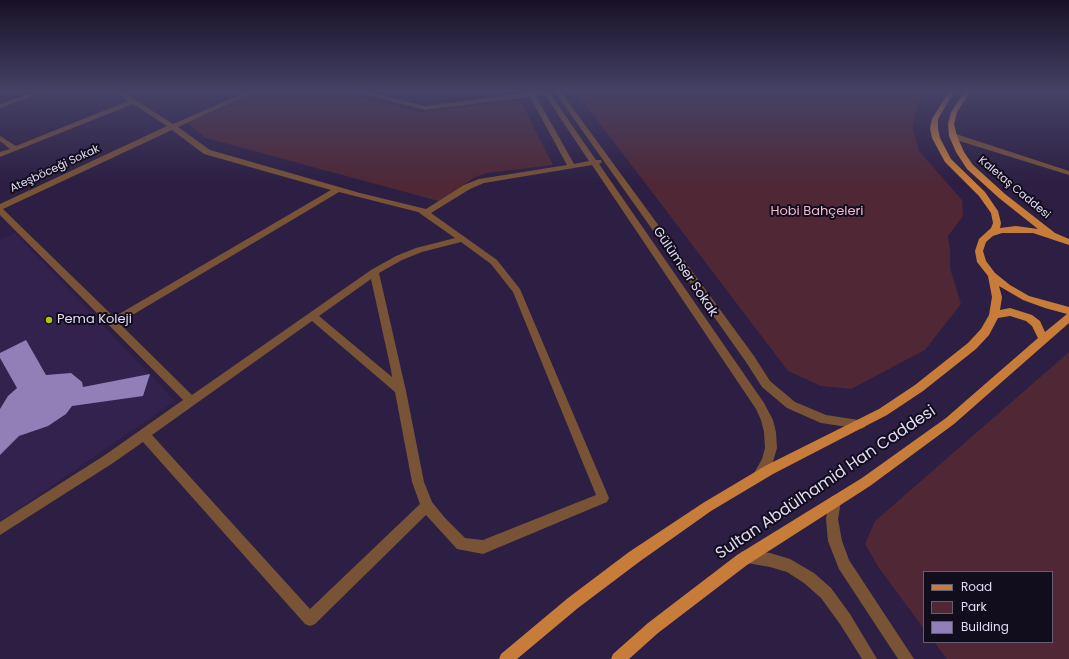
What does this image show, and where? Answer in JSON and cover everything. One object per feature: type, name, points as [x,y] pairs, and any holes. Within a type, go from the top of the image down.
[{"type":"main road","name":"Kaletaş Caddesi","points":[[935,123],[936,138],[948,160],[982,194],[995,213],[997,223],[995,229],[982,241],[979,251],[982,262],[992,275]]},
{"type":"main road","name":"Kaletaş Caddesi","points":[[951,123],[953,136],[960,152],[970,167],[1002,196],[1052,235]]},
{"type":"main road","points":[[989,234],[1001,230],[1033,230],[1066,239]]},
{"type":"main road","points":[[992,275],[1007,287],[1026,298],[1048,306],[1069,311]]},
{"type":"main road","name":"Sultan Abdülhamid Han Caddesi","points":[[506,659],[573,603],[634,557],[707,507],[759,475],[861,424],[919,388],[949,365],[979,339],[988,328],[994,315],[997,295],[992,275]]},
{"type":"main road","points":[[994,315],[1010,312],[1029,318],[1036,324],[1043,338]]},
{"type":"main road","name":"Sultan Abdülhamid Han Caddesi","points":[[618,659],[653,628],[716,578],[746,557],[883,470],[950,421],[1043,338],[1069,317]]},
{"type":"street","points":[[0,155],[81,123]]},
{"type":"street","points":[[166,123],[207,152],[338,189],[421,210],[494,262],[517,291],[603,498],[483,547],[462,544],[440,522],[427,506],[418,482],[374,272]]},
{"type":"street","name":"Ateşböceği Sokak","points":[[0,207],[182,123]]},
{"type":"street","points":[[548,123],[572,166]]},
{"type":"street","name":"Gülümser Sokak","points":[[567,123],[734,367],[767,420],[770,432],[771,448],[768,461],[759,475]]},
{"type":"street","points":[[580,123],[750,359],[766,384],[792,406],[808,413],[825,420],[861,424]]},
{"type":"street","points":[[953,136],[1069,173]]},
{"type":"street","points":[[0,138],[15,149]]},
{"type":"street","points":[[426,213],[467,187],[482,181],[606,160]]},
{"type":"street","points":[[112,322],[338,189]]},
{"type":"street","points":[[0,210],[192,401]]},
{"type":"street","points":[[0,529],[144,435],[374,272],[399,258],[419,250],[463,239]]},
{"type":"street","points":[[312,316],[400,391]]},
{"type":"street","points":[[144,435],[310,619],[427,506]]},
{"type":"street","points":[[835,501],[832,519],[834,540],[844,564],[907,659]]},
{"type":"street","points":[[746,557],[770,560],[790,566],[809,578],[826,593],[836,606],[870,659]]},
{"type":"shaded area","name":"Pema Koleji","points":[[15,233],[175,401],[0,520],[0,240]]},
{"type":"green space","points":[[188,123],[532,123],[553,165],[487,173],[473,178],[442,202],[206,138]]},
{"type":"green space","name":"Hobi Bahçeleri","points":[[599,123],[913,123],[912,126],[919,151],[962,200],[963,216],[948,236],[950,268],[961,304],[925,350],[851,389],[821,386],[788,371]]},
{"type":"green space","points":[[1069,352],[1069,659],[947,659],[935,643],[1053,643],[1053,571],[923,571],[923,628],[879,568],[865,544],[875,521]]},
{"type":"building","points":[[26,340],[46,375],[71,373],[82,382],[83,387],[150,374],[143,396],[72,406],[66,414],[48,426],[19,436],[0,455],[0,409],[8,396],[17,388],[0,358],[0,353]]},
{"type":"place","name":"Pema Koleji","points":[[49,320]]}]
